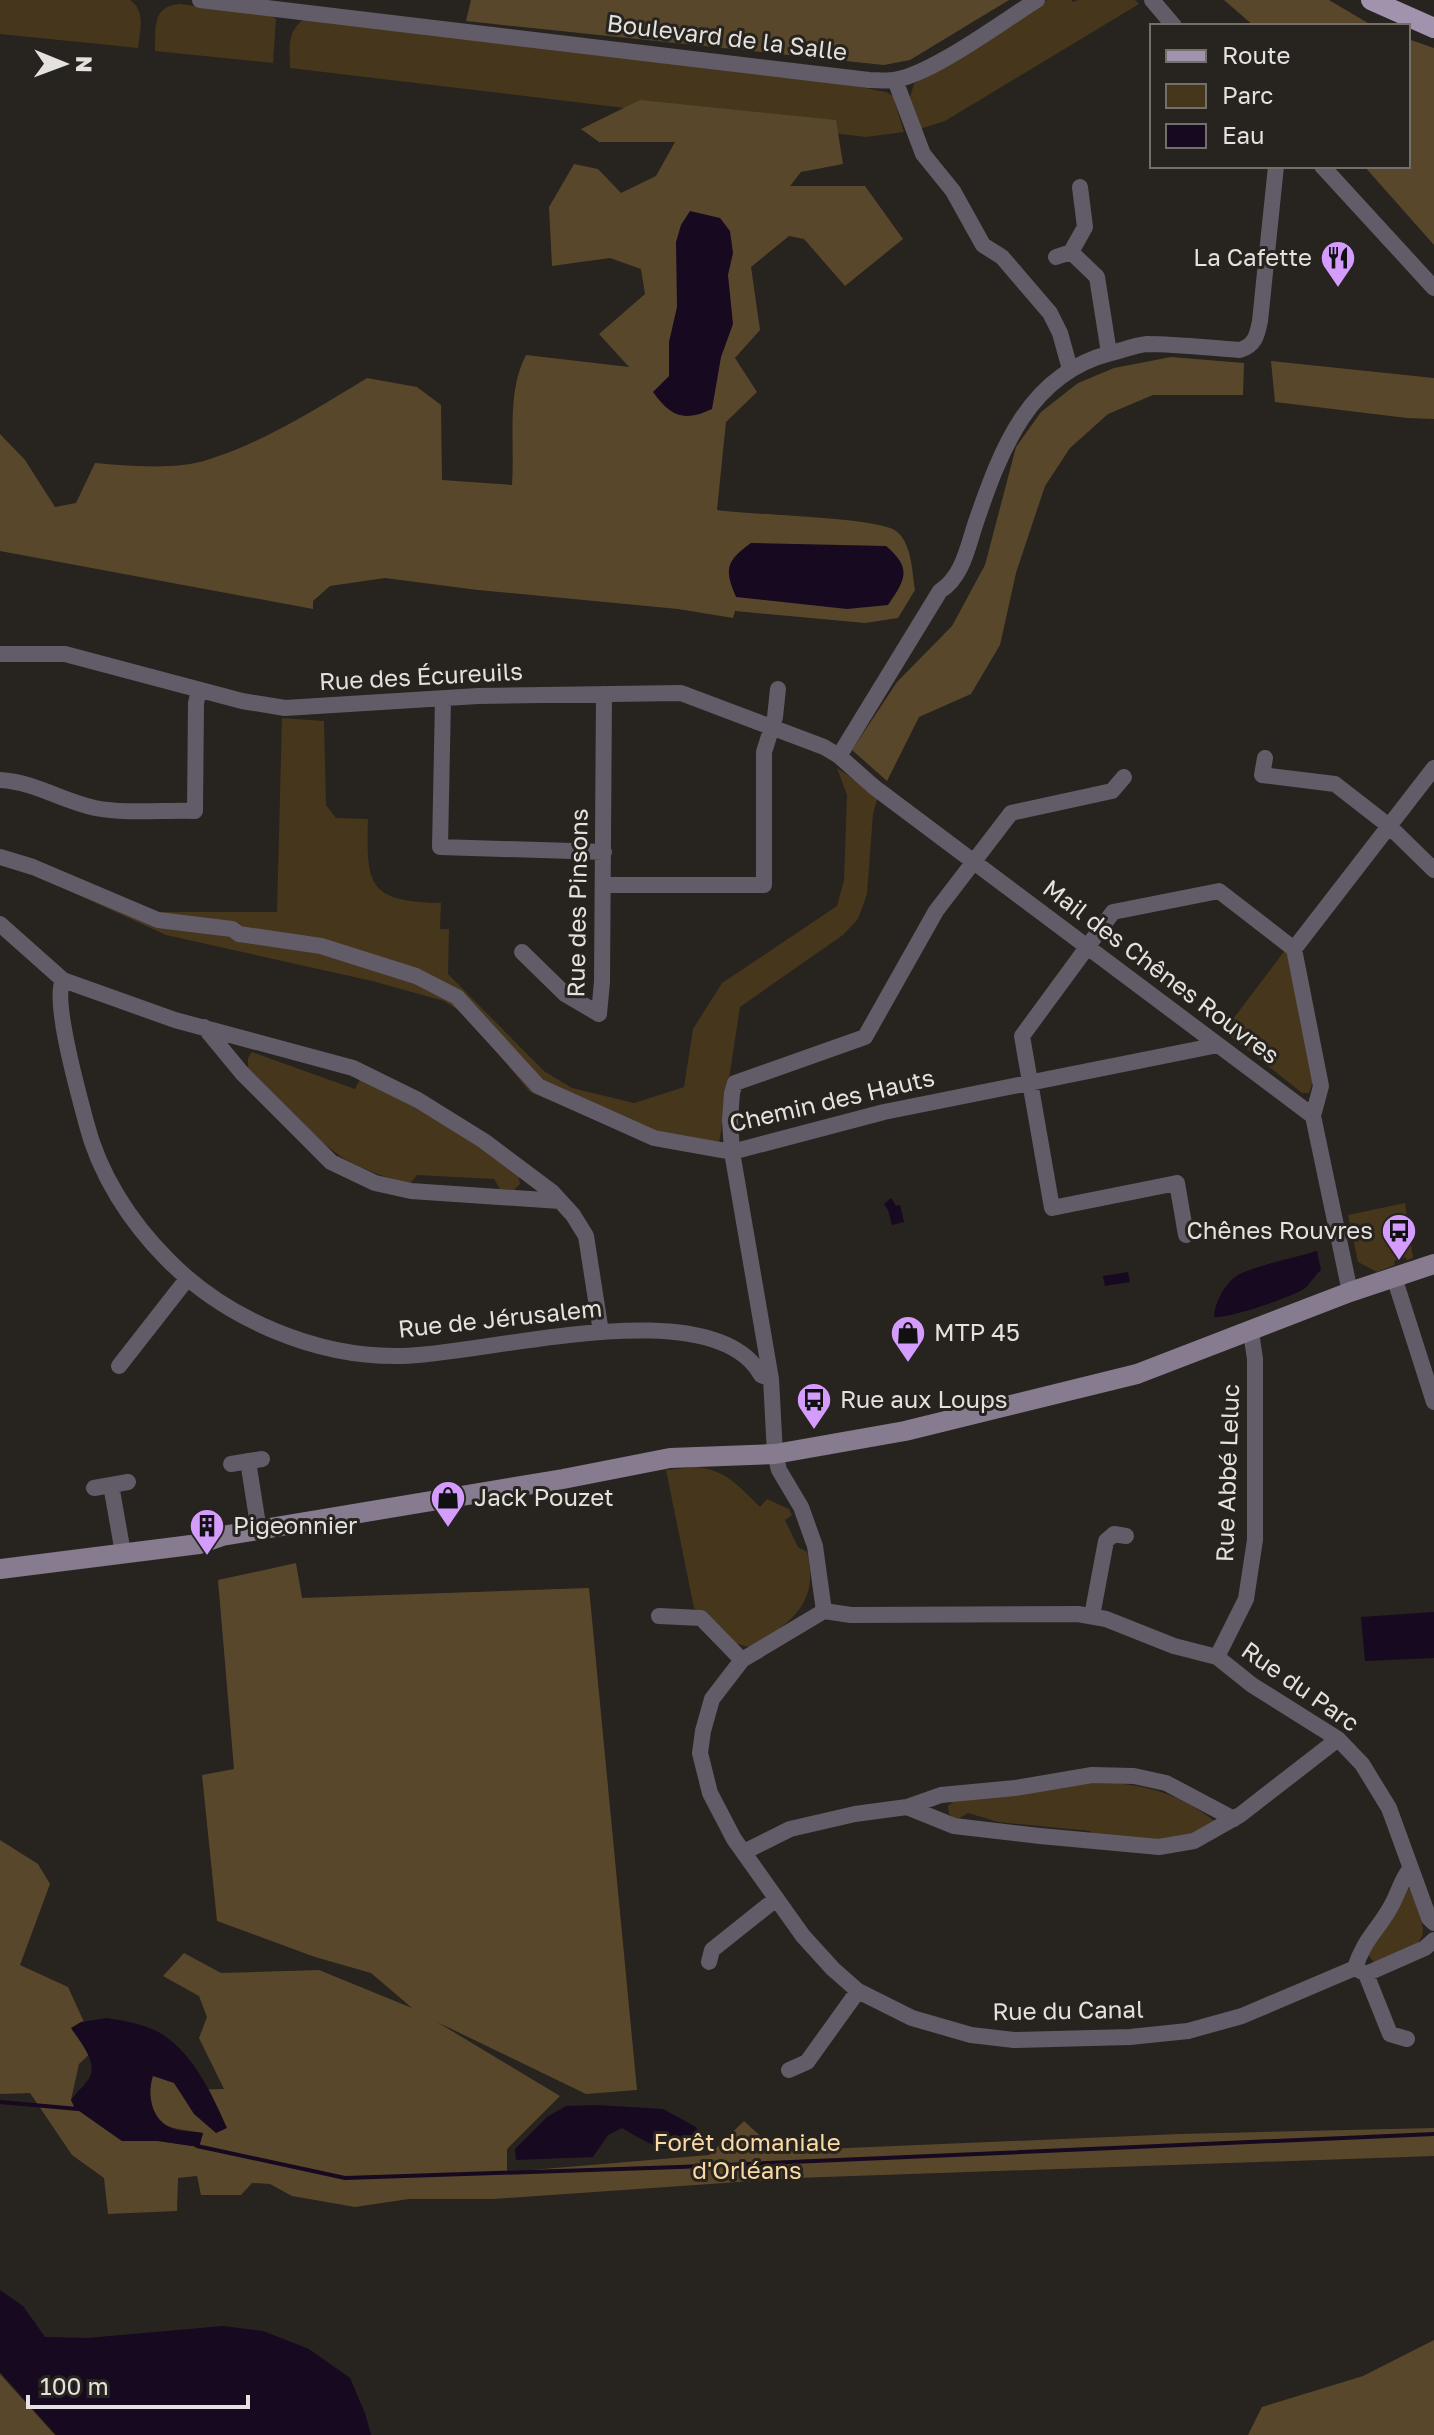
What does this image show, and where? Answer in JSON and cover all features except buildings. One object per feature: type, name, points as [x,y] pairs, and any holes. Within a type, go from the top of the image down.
[{"type":"main road","points":[[1371,0],[1434,28]]},
{"type":"main road","points":[[1400,0],[1434,14]]},
{"type":"street","name":"Boulevard de la Salle","points":[[200,0],[869,80],[895,80],[915,74],[1037,0]]},
{"type":"street","points":[[1152,0],[1172,24]]},
{"type":"street","points":[[895,80],[923,154],[953,191],[983,245],[1002,257],[1050,313],[1060,333],[1070,369]]},
{"type":"street","points":[[839,756],[940,591],[948,586],[962,564],[993,472],[1009,438],[1035,398],[1070,369],[1089,358],[1144,344],[1240,350],[1251,346],[1258,335],[1260,321],[1276,168]]},
{"type":"street","points":[[1324,168],[1434,288]]},
{"type":"street","points":[[1080,187],[1085,227],[1064,255],[1097,277],[1109,353]]},
{"type":"street","name":"Rue des Écureuils","points":[[0,654],[65,654],[199,690],[285,708],[443,699],[681,693],[824,747],[839,756]]},
{"type":"street","points":[[604,885],[764,885],[764,752],[775,717],[778,689]]},
{"type":"street","points":[[0,780],[38,787],[73,802],[98,808],[195,811],[196,703],[199,690]]},
{"type":"street","name":"Rue des Pinsons","points":[[522,952],[565,994],[599,1014],[604,885],[604,694]]},
{"type":"street","points":[[443,699],[440,847],[604,852]]},
{"type":"street","name":"Mail des Chênes Rouvres","points":[[839,756],[874,787],[1313,1116]]},
{"type":"street","points":[[1265,758],[1262,775],[1335,784],[1389,826],[1434,870]]},
{"type":"street","points":[[1294,949],[1434,768]]},
{"type":"street","points":[[659,1616],[701,1618],[748,1657],[824,1611],[815,1546],[801,1507],[779,1470],[775,1454],[771,1379],[732,1152],[730,1120],[735,1083],[865,1037],[936,911],[1011,813],[1112,791],[1124,777]]},
{"type":"street","name":"Chemin des Hauts","points":[[0,857],[33,867],[158,920],[232,929],[239,934],[321,946],[416,976],[457,997],[538,1086],[654,1138],[732,1152],[884,1112],[1218,1045]]},
{"type":"street","points":[[1186,1235],[1177,1183],[1144,1183],[1052,1208],[1022,1036],[1113,912],[1219,891],[1294,949],[1321,1086],[1313,1116],[1350,1292]]},
{"type":"street","points":[[0,924],[63,980],[175,1020],[363,1073],[418,1100],[484,1141],[560,1201],[586,1236],[601,1332]]},
{"type":"street","name":"Rue de Jérusalem","points":[[63,980],[59,995],[62,1015],[90,1138],[114,1192],[154,1246],[187,1279],[258,1323],[294,1338],[345,1351],[402,1356],[601,1332],[652,1330],[707,1338],[741,1353],[755,1364],[761,1375],[771,1379]]},
{"type":"street","points":[[204,1027],[242,1073],[331,1162],[375,1183],[411,1191],[560,1201]]},
{"type":"street","points":[[0,1569],[199,1544],[222,1536],[670,1458],[775,1454],[905,1431],[1137,1374],[1350,1292],[1434,1264]]},
{"type":"street","points":[[1394,1277],[1434,1402]]},
{"type":"street","points":[[119,1366],[187,1279]]},
{"type":"street","name":"Rue Abbé Leluc","points":[[1217,1657],[1246,1599],[1255,1540],[1255,1359],[1251,1332]]},
{"type":"street","points":[[247,1462],[259,1531]]},
{"type":"street","points":[[94,1488],[128,1482]]},
{"type":"street","points":[[111,1485],[123,1553]]},
{"type":"street","points":[[1092,1616],[1106,1541],[1114,1534],[1126,1536]]},
{"type":"street","name":"Rue du Parc","points":[[824,1611],[851,1615],[1092,1616],[1174,1646],[1217,1657],[1252,1685],[1338,1739],[1362,1764],[1389,1808],[1429,1918],[1434,1923]]},
{"type":"street","name":"Rue du Canal","points":[[748,1657],[712,1699],[703,1731],[700,1753],[710,1793],[734,1839],[803,1936],[858,1991],[912,2018],[971,2035],[1014,2040],[1130,2037],[1188,2031],[1242,2016],[1425,1948],[1434,1940]]},
{"type":"street","points":[[907,1807],[954,1826],[1159,1847],[1194,1841],[1234,1819],[1338,1739]]},
{"type":"street","points":[[744,1852],[790,1829],[855,1814],[907,1807],[941,1795],[1015,1788],[1092,1775],[1134,1776],[1166,1783],[1234,1819]]},
{"type":"street","points":[[1407,2039],[1390,2034],[1360,1971],[1362,1946],[1392,1905],[1400,1883],[1410,1869]]},
{"type":"street","points":[[709,1962],[712,1950],[776,1899]]},
{"type":"street","points":[[789,2070],[807,2062],[858,1991]]},
{"type":"green space","points":[[0,0],[130,0],[140,16],[138,48],[0,34]]},
{"type":"green space","points":[[471,0],[1009,0],[910,60],[884,65],[466,21]]},
{"type":"green space","points":[[1047,0],[1135,0],[1139,4],[945,121],[920,129],[910,97],[914,84]]},
{"type":"green space","points":[[1224,0],[1329,0],[1370,24],[1252,24]]},
{"type":"green space","points":[[179,4],[270,15],[276,19],[273,63],[155,51],[159,14]]},
{"type":"green space","points":[[304,19],[819,79],[893,96],[904,132],[866,137],[290,68],[292,35]]},
{"type":"green space","points":[[1410,40],[1434,48],[1434,245],[1366,168],[1410,168]]},
{"type":"green space","points":[[640,100],[836,120],[843,164],[801,172],[790,186],[865,186],[903,239],[845,286],[804,239],[789,236],[751,267],[760,330],[735,358],[757,392],[726,422],[717,510],[840,520],[884,526],[896,531],[908,550],[915,590],[898,618],[865,623],[735,611],[733,618],[678,609],[385,578],[330,586],[313,601],[313,609],[0,551],[0,434],[25,460],[55,507],[76,503],[95,463],[167,466],[207,460],[269,434],[367,378],[417,387],[441,405],[442,480],[512,485],[514,402],[526,355],[629,367],[599,334],[645,294],[641,269],[610,258],[552,266],[549,207],[574,164],[598,169],[621,193],[656,176],[675,142],[599,142],[581,129]]},
{"type":"green space","points":[[1171,357],[1244,363],[1243,395],[1153,395],[1108,414],[1070,448],[1045,486],[1016,573],[1000,645],[971,694],[919,717],[887,781],[852,750],[897,682],[952,626],[985,565],[1016,447],[1041,412],[1078,383],[1114,368]]},
{"type":"green space","points":[[1271,361],[1434,378],[1434,419],[1275,402]]},
{"type":"green space","points":[[282,718],[324,721],[326,805],[336,818],[368,819],[368,861],[377,886],[399,899],[441,903],[440,929],[449,929],[448,974],[544,1071],[572,1088],[634,1103],[684,1087],[693,1029],[722,983],[837,906],[844,880],[847,795],[837,768],[878,796],[873,814],[867,894],[858,919],[843,935],[740,1007],[717,1157],[658,1147],[530,1092],[466,1015],[444,1001],[372,981],[166,935],[12,865],[158,912],[277,912]]},
{"type":"green space","points":[[1286,949],[1314,1079],[1309,1093],[1302,1093],[1224,1031]]},
{"type":"green space","points":[[252,1052],[355,1089],[360,1079],[445,1122],[518,1174],[520,1184],[514,1190],[500,1189],[494,1179],[417,1175],[410,1184],[353,1163],[307,1129],[248,1068],[248,1058]]},
{"type":"green space","points":[[1405,1203],[1413,1258],[1394,1261],[1395,1265],[1377,1272],[1358,1262],[1348,1215]]},
{"type":"green space","points":[[695,1467],[723,1475],[760,1507],[767,1499],[789,1509],[792,1515],[785,1520],[798,1547],[807,1552],[810,1570],[806,1598],[790,1619],[754,1647],[736,1643],[694,1608],[666,1470]]},
{"type":"green space","name":"Forêt domaniale d'Orléans","points":[[296,1563],[302,1598],[589,1588],[637,2090],[586,2094],[437,2022],[560,2096],[507,2149],[507,2172],[709,2155],[744,2121],[777,2151],[1180,2134],[1434,2128],[1434,2156],[796,2178],[493,2199],[409,2199],[355,2207],[292,2196],[270,2184],[252,2183],[241,2195],[201,2195],[197,2176],[178,2178],[177,2211],[108,2214],[104,2178],[72,2155],[30,2093],[0,2094],[0,1840],[38,1864],[50,1884],[20,1965],[68,1987],[96,2048],[79,2064],[71,2100],[75,2108],[122,2141],[158,2141],[199,2147],[203,2133],[160,2122],[135,2084],[156,2071],[188,2090],[224,2089],[199,2038],[207,2017],[199,1996],[163,1976],[184,1953],[221,1973],[319,1970],[412,2008],[371,1973],[315,1957],[217,1921],[202,1775],[234,1769],[218,1580]]},
{"type":"green space","points":[[1090,1781],[1157,1791],[1187,1803],[1217,1823],[1193,1838],[1155,1844],[1096,1838],[1090,1831],[998,1822],[968,1813],[956,1820],[949,1814],[948,1806],[955,1800]]},
{"type":"green space","points":[[1410,1888],[1422,1920],[1421,1938],[1406,1950],[1374,1962],[1368,1955],[1402,1892]]},
{"type":"green space","points":[[1434,2340],[1434,2435],[1248,2435],[1262,2407],[1363,2376]]},
{"type":"green space","points":[[0,2374],[55,2435],[0,2435]]},
{"type":"water","points":[[690,211],[720,218],[730,231],[733,253],[728,275],[733,324],[721,357],[712,409],[686,416],[672,412],[653,392],[669,376],[669,342],[677,307],[676,242],[681,225]]},
{"type":"water","points":[[751,543],[886,546],[900,561],[904,574],[888,605],[847,609],[736,597],[730,579],[730,566],[736,555]]},
{"type":"water","points":[[891,1198],[896,1206],[900,1205],[904,1222],[892,1225],[884,1204]]},
{"type":"water","points":[[1317,1251],[1321,1270],[1304,1289],[1260,1307],[1214,1317],[1222,1293],[1238,1275]]},
{"type":"water","points":[[1128,1272],[1130,1282],[1105,1286],[1103,1276]]},
{"type":"water","points":[[1434,1612],[1434,1658],[1365,1661],[1361,1617]]},
{"type":"water","points":[[107,2018],[149,2028],[162,2034],[184,2053],[201,2076],[227,2128],[216,2133],[194,2114],[174,2083],[153,2076],[151,2098],[159,2119],[174,2129],[203,2133],[199,2147],[158,2141],[122,2141],[75,2108],[71,2100],[88,2080],[92,2067],[71,2028],[81,2022]]},
{"type":"water","points":[[566,2106],[663,2109],[696,2127],[702,2142],[699,2148],[667,2149],[622,2128],[608,2135],[593,2157],[516,2160],[515,2149],[547,2117]]},
{"type":"water","points":[[0,2290],[23,2306],[45,2337],[87,2338],[223,2326],[263,2331],[309,2349],[350,2378],[371,2435],[56,2435],[0,2372]]},
{"type":"waterway","points":[[0,2102],[78,2109]]},
{"type":"waterway","points":[[197,2146],[345,2178],[679,2167],[1434,2134]]},
{"type":"place","name":"La Cafette","points":[[1338,289]]},
{"type":"place","name":"Chênes Rouvres","points":[[1399,1262]]},
{"type":"place","name":"MTP 45","points":[[908,1364]]},
{"type":"place","name":"Rue aux Loups","points":[[814,1431]]},
{"type":"place","name":"Jack Pouzet","points":[[448,1529]]},
{"type":"place","name":"Pigeonnier","points":[[207,1557]]}]
